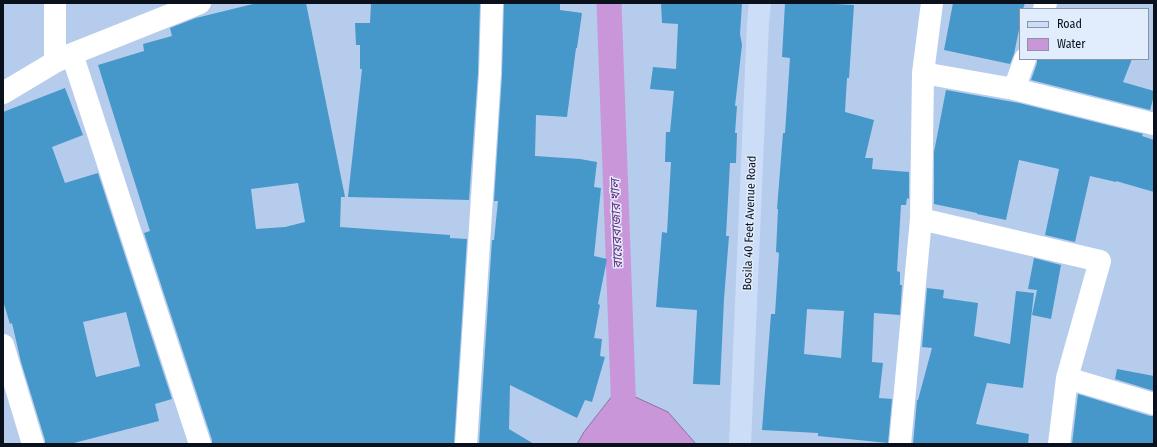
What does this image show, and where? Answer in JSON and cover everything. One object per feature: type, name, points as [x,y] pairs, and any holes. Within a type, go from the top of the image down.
[{"type":"street","points":[[55,3],[64,58],[200,444]]},
{"type":"street","points":[[3,93],[64,58],[200,3]]},
{"type":"street","points":[[466,444],[490,74],[492,3]]},
{"type":"street","name":"Bosila 40 Feet Avenue Road","points":[[740,444],[760,3]]},
{"type":"street","points":[[900,444],[921,219],[923,73],[932,3]]},
{"type":"street","points":[[1014,88],[1025,60]]},
{"type":"street","points":[[923,73],[1014,88],[1154,124]]},
{"type":"street","points":[[921,219],[1100,261],[1067,378],[1059,444]]},
{"type":"street","points":[[3,345],[33,444]]},
{"type":"street","points":[[1067,378],[1154,404]]},
{"type":"water","points":[[618,389],[668,412],[696,444],[577,444],[584,432]]},
{"type":"building","points":[[257,3],[306,3],[345,197],[341,197],[340,227],[450,235],[450,238],[467,239],[454,444],[212,444],[212,440],[144,233],[150,231],[98,65],[144,51],[143,44],[172,36],[170,28],[196,18]],"holes":[[[298,183],[305,222],[285,227],[256,229],[251,189]]]},
{"type":"building","points":[[371,3],[480,3],[478,73],[469,200],[348,197],[362,69],[360,69],[360,45],[356,45],[355,23],[370,23]]},
{"type":"building","points":[[504,3],[560,3],[560,10],[582,13],[567,117],[536,115],[535,156],[580,159],[597,162],[594,187],[601,188],[594,256],[607,259],[598,304],[600,305],[594,338],[602,339],[600,356],[605,357],[592,402],[585,400],[577,418],[510,385],[509,429],[534,444],[479,444],[492,240],[494,240],[498,201],[494,201],[502,75]]},
{"type":"building","points":[[661,3],[742,3],[740,34],[742,45],[735,106],[737,106],[735,133],[737,133],[736,163],[730,163],[726,236],[729,236],[720,385],[693,384],[697,310],[656,307],[662,232],[667,233],[671,162],[665,162],[666,132],[670,132],[674,91],[650,89],[653,67],[676,69],[678,24],[662,23]]},
{"type":"building","points":[[785,3],[854,5],[845,112],[874,120],[865,158],[873,158],[872,169],[909,172],[909,199],[907,198],[906,205],[901,205],[897,271],[900,272],[900,285],[902,285],[900,315],[874,313],[872,362],[883,363],[879,398],[892,399],[888,443],[818,436],[818,433],[762,430],[771,314],[775,314],[779,253],[776,252],[777,209],[783,133],[785,133],[790,58],[782,57]],"holes":[[[807,309],[844,311],[841,358],[804,354]]]},
{"type":"building","points":[[953,3],[1025,3],[1023,8],[1019,8],[1019,30],[1014,54],[1010,64],[944,50]]},
{"type":"building","points":[[1037,60],[1132,60],[1123,82],[1154,91],[1150,110],[1031,80]]},
{"type":"building","points":[[65,88],[83,135],[52,147],[65,183],[98,173],[172,399],[155,404],[159,421],[70,444],[45,444],[21,362],[12,323],[10,324],[3,301],[3,112]],"holes":[[[126,312],[140,366],[96,377],[83,322]]]},
{"type":"building","points":[[946,90],[1019,103],[1143,134],[1142,136],[1154,140],[1154,192],[1116,181],[1090,176],[1075,242],[1045,235],[1059,169],[1019,160],[1006,220],[934,204],[934,152]]},
{"type":"building","points":[[1034,258],[1061,265],[1051,319],[1032,315],[1037,290],[1028,289]]},
{"type":"building","points":[[927,288],[944,290],[943,298],[978,303],[974,336],[1010,344],[1016,291],[1034,293],[1023,388],[987,383],[976,424],[1029,434],[1028,444],[913,444],[917,400],[932,348],[922,347]]},
{"type":"building","points":[[1117,369],[1154,376],[1154,391],[1115,379]]},
{"type":"building","points":[[1078,394],[1154,416],[1154,444],[1072,444]]},
{"type":"waterway","name":"রায়েরবাজার খাল","points":[[609,3],[625,444]]}]
